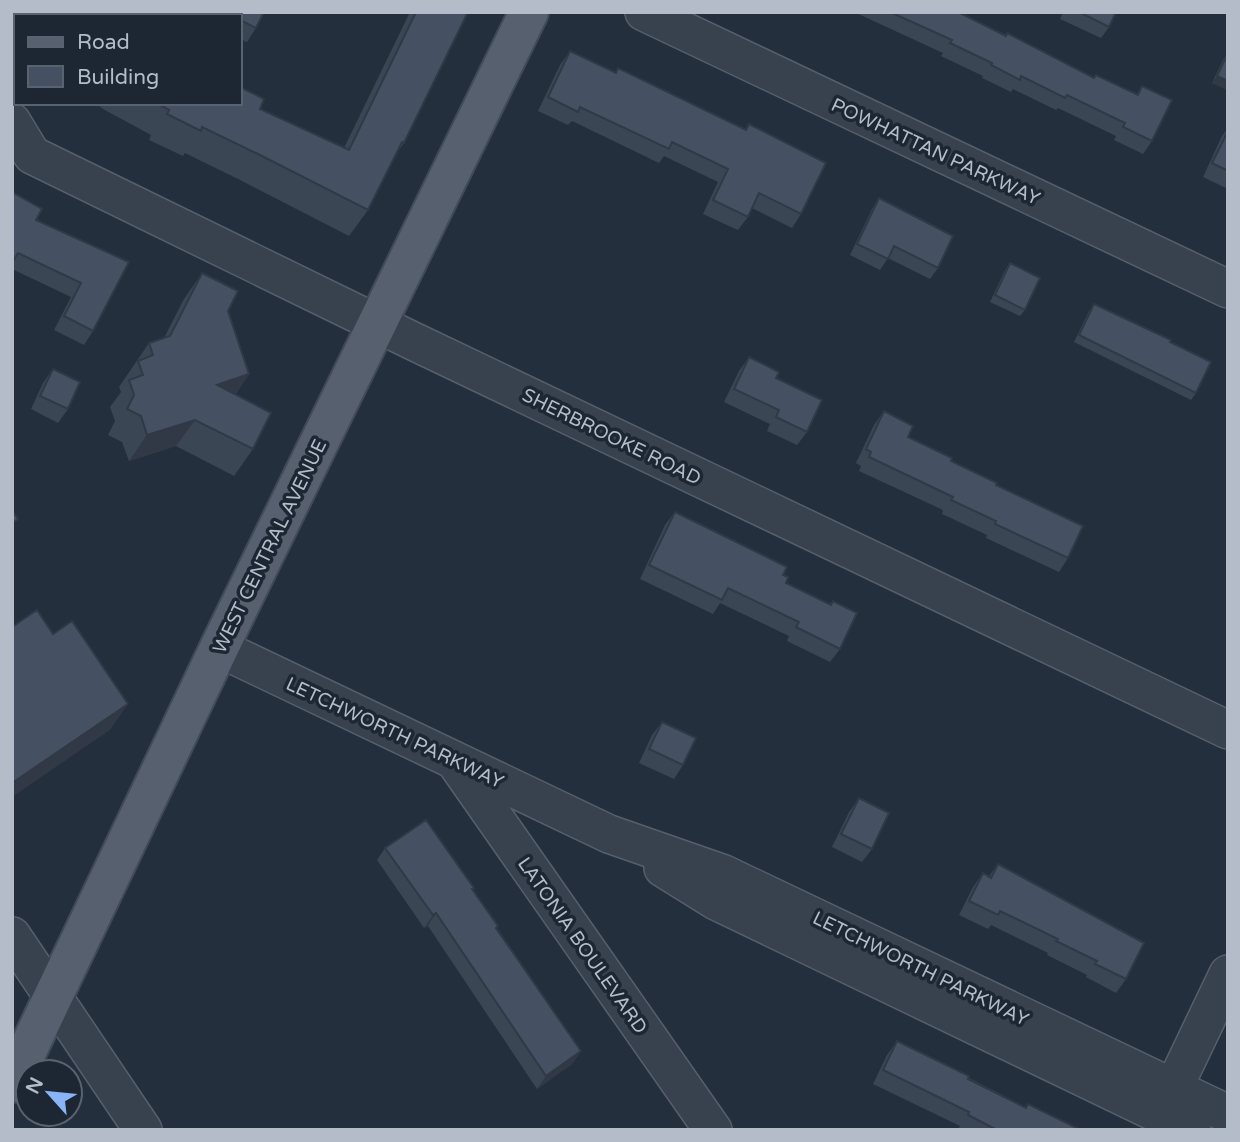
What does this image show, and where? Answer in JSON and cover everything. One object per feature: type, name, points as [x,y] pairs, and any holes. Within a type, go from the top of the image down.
[{"type":"main road","name":"WEST CENTRAL AVENUE","points":[[12,1083],[219,648],[529,12]]},
{"type":"street","name":"POWHATTAN PARKWAY","points":[[644,12],[1228,289]]},
{"type":"street","name":"SHERBROOKE ROAD","points":[[12,122],[32,155],[1228,730]]},
{"type":"street","name":"LETCHWORTH PARKWAY","points":[[219,648],[609,834],[724,874],[1170,1116],[1228,1114]]},
{"type":"street","name":"LATONIA BOULEVARD","points":[[453,760],[713,1130]]},
{"type":"street","points":[[12,936],[143,1130]]},
{"type":"street","points":[[1170,1116],[1228,974]]},
{"type":"building","points":[[60,12],[98,14],[61,14]]},
{"type":"building","points":[[129,12],[161,12],[160,14],[128,14]]},
{"type":"building","points":[[264,12],[256,28],[242,21],[242,14],[228,14]]},
{"type":"building","points":[[416,12],[468,12],[368,210],[202,127],[201,131],[167,114],[169,110],[160,105],[242,105],[242,88],[264,99],[260,109],[349,150]]},
{"type":"building","points":[[890,12],[958,12],[1006,36],[1007,33],[1094,78],[1096,75],[1138,95],[1142,86],[1172,100],[1152,141],[1123,127],[1125,123],[1021,76],[1020,80],[950,43],[952,40]]},
{"type":"building","points":[[1079,12],[1116,12],[1109,27]]},
{"type":"building","points":[[570,51],[616,73],[618,68],[746,130],[749,124],[826,163],[801,214],[759,193],[748,217],[713,200],[728,169],[672,142],[669,149],[580,107],[578,112],[548,97]]},
{"type":"building","points":[[1228,53],[1228,81],[1217,76]]},
{"type":"building","points":[[1228,131],[1228,171],[1212,163]]},
{"type":"building","points":[[12,192],[42,209],[36,220],[129,262],[93,331],[64,316],[81,283],[18,253],[12,263]]},
{"type":"building","points":[[879,198],[953,236],[938,268],[894,246],[888,259],[857,244]]},
{"type":"building","points":[[1010,263],[1040,278],[1025,310],[995,295]]},
{"type":"building","points":[[202,273],[238,291],[228,311],[249,374],[217,385],[271,413],[253,449],[195,420],[147,435],[141,416],[127,409],[134,395],[129,380],[143,375],[138,361],[153,355],[149,343],[170,336]]},
{"type":"building","points":[[1094,304],[1211,362],[1196,393],[1079,335]]},
{"type":"building","points":[[749,357],[779,372],[776,378],[822,400],[807,432],[776,417],[779,410],[734,389]]},
{"type":"building","points":[[53,369],[80,382],[68,409],[40,396]]},
{"type":"building","points":[[884,411],[913,426],[908,437],[952,458],[951,461],[997,483],[996,485],[1083,526],[1068,558],[995,524],[996,521],[951,500],[953,497],[869,457],[871,452],[866,449]]},
{"type":"building","points":[[12,510],[18,519],[12,523]]},
{"type":"building","points":[[675,512],[787,567],[783,575],[788,577],[786,583],[831,605],[833,601],[857,613],[840,649],[796,627],[799,622],[728,588],[722,600],[649,565]]},
{"type":"building","points":[[37,610],[53,634],[72,621],[128,704],[12,783],[12,627]]},
{"type":"building","points":[[662,722],[696,738],[683,765],[649,749]]},
{"type":"building","points":[[859,798],[889,813],[872,849],[841,834]]},
{"type":"building","points":[[426,820],[581,1051],[546,1076],[436,913],[433,915],[385,848]]},
{"type":"building","points":[[998,864],[1144,943],[1126,979],[1056,941],[1058,939],[1000,911],[998,915],[969,901],[983,873],[991,878]]},
{"type":"building","points":[[897,1041],[969,1076],[968,1079],[1026,1108],[1028,1104],[1081,1130],[997,1130],[968,1115],[969,1112],[883,1070]]}]
